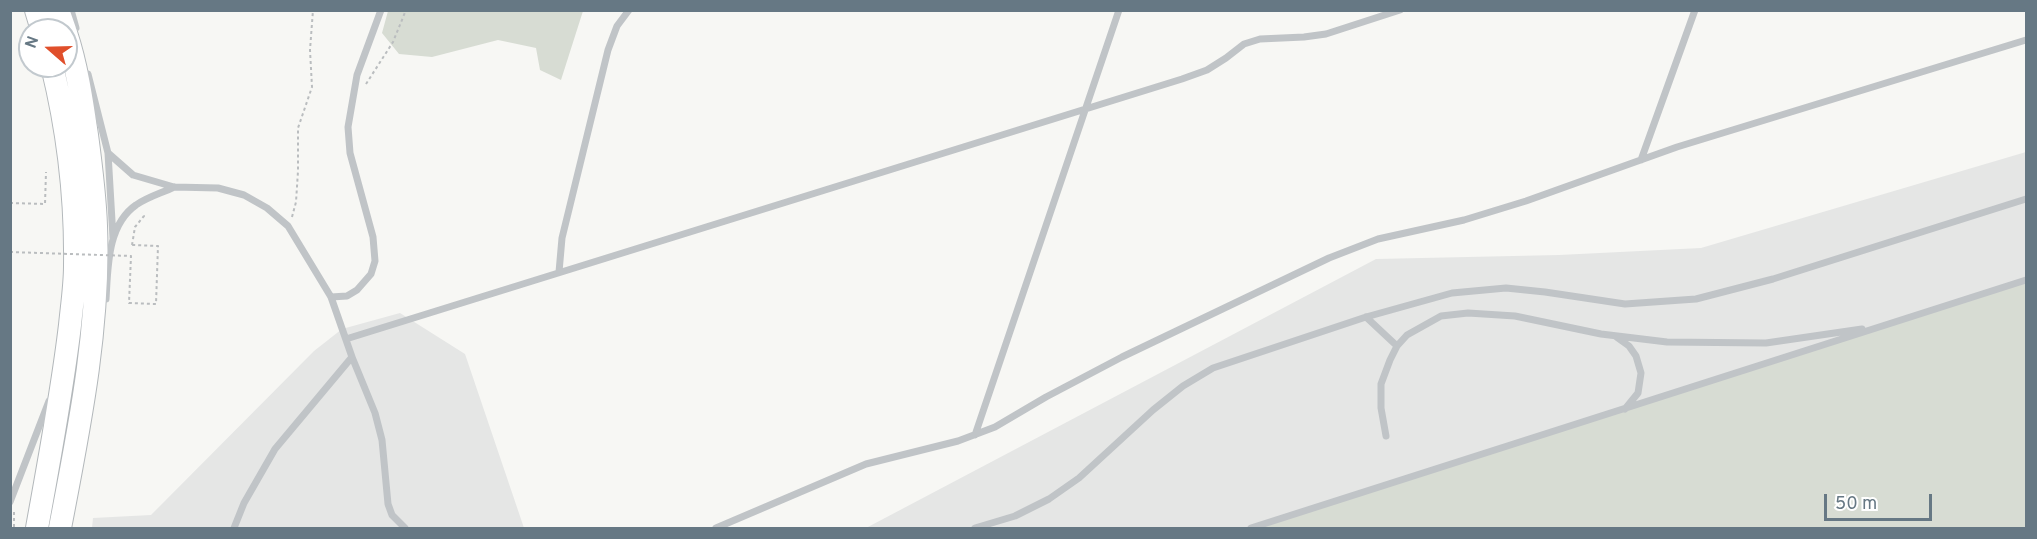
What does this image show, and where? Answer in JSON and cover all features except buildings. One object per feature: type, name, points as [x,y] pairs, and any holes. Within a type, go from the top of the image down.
[{"type":"main road","points":[[38,528],[65,369],[75,267],[68,151],[55,78]]},
{"type":"main road","points":[[60,528],[76,443],[94,314],[96,226],[93,178],[78,78]]},
{"type":"lane","points":[[331,297],[347,296],[357,290],[371,274],[375,261],[373,237],[350,153],[348,127],[357,75],[381,10]]},
{"type":"lane","points":[[559,272],[562,238],[608,50],[617,27],[629,10]]},
{"type":"lane","points":[[975,435],[1119,10]]},
{"type":"lane","points":[[346,339],[1207,70],[1244,44],[1260,39],[1326,34],[1400,10]]},
{"type":"lane","points":[[1641,160],[1695,10]]},
{"type":"lane","points":[[716,528],[866,464],[958,441],[995,427],[1122,357],[1329,258],[1378,239],[1464,220],[1526,201],[1641,160],[2026,40]]},
{"type":"lane","points":[[86,66],[108,153],[113,238],[105,308]]},
{"type":"lane","points":[[108,153],[133,175],[174,188],[218,188],[244,195],[267,208],[288,226],[331,297],[382,440],[388,504],[392,516],[405,528]]},
{"type":"lane","points":[[113,238],[124,217],[135,205],[174,188]]},
{"type":"lane","points":[[975,528],[1015,516],[1049,499],[1079,478],[1153,410],[1183,386],[1213,368],[1366,317],[1452,293],[1506,288],[1625,304],[1696,299],[1773,279],[2026,199]]},
{"type":"lane","points":[[1251,528],[2026,280]]},
{"type":"lane","points":[[1386,436],[1381,408],[1381,384],[1397,346],[1420,327],[1441,316],[1468,313],[1515,316],[1613,335],[1667,342],[1766,343],[1882,326]]},
{"type":"lane","points":[[1366,317],[1397,346]]},
{"type":"lane","points":[[1613,335],[1629,346],[1636,356],[1641,373],[1638,393],[1625,409]]},
{"type":"lane","points":[[234,528],[244,504],[276,449],[352,357]]},
{"type":"lane","points":[[10,502],[54,389],[65,369]]},
{"type":"lane","points":[[76,443],[93,388]]},
{"type":"path","points":[[288,226],[296,202],[298,128],[312,87],[310,50],[313,10]]},
{"type":"path","points":[[352,104],[393,42],[406,10]]},
{"type":"path","points":[[10,203],[45,204],[46,172]]},
{"type":"path","points":[[10,252],[131,256],[129,303],[156,304],[158,246],[132,245]]},
{"type":"shaded area","points":[[388,10],[583,11],[561,80],[540,70],[536,48],[498,40],[432,57],[399,54],[382,33]]},
{"type":"shaded area","points":[[2026,152],[2026,528],[866,528],[1376,259],[1559,255],[1701,248]]},
{"type":"shaded area","points":[[2026,280],[2026,528],[1251,528]]},
{"type":"shaded area","points":[[400,313],[465,354],[524,528],[92,528],[93,518],[151,515],[314,351],[342,329]]}]
